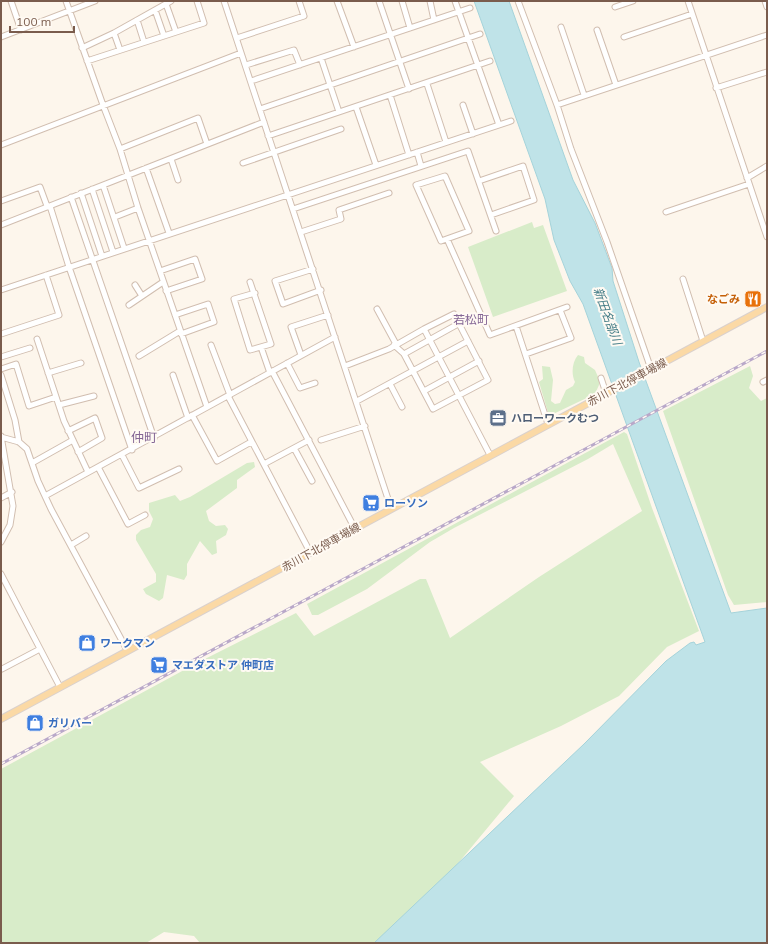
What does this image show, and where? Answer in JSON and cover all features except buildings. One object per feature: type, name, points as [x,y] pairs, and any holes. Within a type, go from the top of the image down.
[{"type":"main road","name":"赤川下北停車場線","points":[[1,719],[354,527],[767,307]]},
{"type":"street","points":[[11,1],[20,30]]},
{"type":"street","points":[[66,1],[120,149],[138,208],[207,407]]},
{"type":"street","points":[[1,37],[95,1]]},
{"type":"street","points":[[87,61],[204,23],[196,1]]},
{"type":"street","points":[[224,1],[268,136],[321,290],[391,508]]},
{"type":"street","points":[[237,38],[304,16],[299,1]]},
{"type":"street","points":[[337,1],[354,47]]},
{"type":"street","points":[[379,1],[409,89]]},
{"type":"street","points":[[402,1],[410,28]]},
{"type":"street","points":[[430,1],[434,20]]},
{"type":"street","points":[[455,1],[499,125]]},
{"type":"street","points":[[518,1],[557,105],[571,149],[607,242],[650,370]]},
{"type":"street","points":[[616,7],[633,1]]},
{"type":"street","points":[[688,1],[767,237]]},
{"type":"street","points":[[765,1],[767,7]]},
{"type":"street","points":[[82,48],[114,33],[168,2],[176,32]]},
{"type":"street","points":[[251,81],[391,36],[470,8]]},
{"type":"street","points":[[155,10],[164,36]]},
{"type":"street","points":[[624,37],[692,14]]},
{"type":"street","points":[[137,20],[144,42]]},
{"type":"street","points":[[561,27],[584,96]]},
{"type":"street","points":[[597,30],[616,85]]},
{"type":"street","points":[[114,33],[120,50]]},
{"type":"street","points":[[260,109],[480,34]]},
{"type":"street","points":[[557,105],[767,35]]},
{"type":"street","points":[[246,65],[294,50],[300,65]]},
{"type":"street","points":[[1,145],[241,53]]},
{"type":"street","points":[[321,58],[339,112]]},
{"type":"street","points":[[268,136],[427,84],[490,61]]},
{"type":"street","points":[[716,88],[767,72]]},
{"type":"street","points":[[427,84],[446,142]]},
{"type":"street","points":[[390,95],[409,155]]},
{"type":"street","points":[[463,105],[473,134]]},
{"type":"street","points":[[356,107],[376,165]]},
{"type":"street","points":[[120,149],[198,118],[207,144]]},
{"type":"street","points":[[1,290],[169,233],[511,121]]},
{"type":"street","points":[[1,225],[264,122]]},
{"type":"street","points":[[243,163],[341,129]]},
{"type":"street","points":[[293,209],[468,151],[492,215],[496,232]]},
{"type":"street","points":[[417,152],[422,166]]},
{"type":"street","points":[[171,159],[178,180]]},
{"type":"street","points":[[479,181],[523,166],[534,200],[492,215]]},
{"type":"street","points":[[747,178],[767,166]]},
{"type":"street","points":[[146,168],[169,233]]},
{"type":"street","points":[[445,176],[469,230],[447,239],[441,241],[416,185],[445,176]]},
{"type":"street","points":[[666,212],[749,184]]},
{"type":"street","points":[[103,185],[115,217],[124,248]]},
{"type":"street","points":[[1,201],[40,187],[49,206],[132,450]]},
{"type":"street","points":[[92,189],[113,252]]},
{"type":"street","points":[[81,193],[102,256]]},
{"type":"street","points":[[301,232],[341,219],[339,210],[389,193]]},
{"type":"street","points":[[70,197],[154,438]]},
{"type":"street","points":[[115,217],[138,208]]},
{"type":"street","points":[[447,239],[490,335],[568,307]]},
{"type":"street","points":[[160,271],[195,259],[202,279],[166,291]]},
{"type":"street","points":[[313,269],[275,281],[283,304],[321,290]]},
{"type":"street","points":[[1,334],[59,315],[46,275]]},
{"type":"street","points":[[683,280],[703,341]]},
{"type":"street","points":[[129,305],[163,282]]},
{"type":"street","points":[[250,282],[255,293],[271,344],[250,350],[234,299],[255,293]]},
{"type":"street","points":[[135,284],[142,296]]},
{"type":"street","points":[[139,356],[181,332],[214,322],[208,304],[175,315]]},
{"type":"street","points":[[345,366],[395,344],[454,314],[488,380],[433,409],[404,354],[395,344],[377,309]]},
{"type":"street","points":[[526,354],[571,338],[560,310]]},
{"type":"street","points":[[301,356],[291,327],[328,314]]},
{"type":"street","points":[[404,354],[458,324]]},
{"type":"street","points":[[516,326],[548,424]]},
{"type":"street","points":[[424,329],[490,455]]},
{"type":"street","points":[[45,496],[154,438],[207,407],[335,337]]},
{"type":"street","points":[[37,339],[68,431],[88,472]]},
{"type":"street","points":[[357,401],[468,341]]},
{"type":"street","points":[[211,346],[229,396],[251,442],[310,552]]},
{"type":"street","points":[[261,347],[271,372],[309,440],[354,527]]},
{"type":"street","points":[[1,357],[30,348]]},
{"type":"street","points":[[424,391],[479,361]]},
{"type":"street","points":[[48,373],[81,363]]},
{"type":"street","points":[[287,363],[300,388],[315,383]]},
{"type":"street","points":[[1,369],[16,364],[29,406],[56,397]]},
{"type":"street","points":[[1,375],[15,420],[19,442]]},
{"type":"street","points":[[173,376],[190,417],[216,461],[251,442]]},
{"type":"street","points":[[601,378],[606,393]]},
{"type":"street","points":[[390,384],[402,407]]},
{"type":"street","points":[[59,405],[94,396]]},
{"type":"street","points":[[68,431],[95,418],[102,438],[78,452]]},
{"type":"street","points":[[321,440],[365,426]]},
{"type":"street","points":[[1,542],[12,515],[12,492],[1,436],[19,442],[27,449],[45,496],[127,650]]},
{"type":"street","points":[[32,463],[73,440]]},
{"type":"street","points":[[264,464],[309,440]]},
{"type":"street","points":[[294,448],[312,481]]},
{"type":"street","points":[[122,455],[139,488],[178,469]]},
{"type":"street","points":[[98,467],[128,524],[145,515]]},
{"type":"street","points":[[1,498],[12,492]]},
{"type":"street","points":[[70,545],[86,536]]},
{"type":"street","points":[[1,574],[60,687]]},
{"type":"street","points":[[2,669],[40,649]]},
{"type":"green space","points":[[532,222],[534,228],[543,225],[567,291],[493,317],[468,247]]},
{"type":"green space","points":[[578,355],[584,357],[585,363],[595,370],[599,379],[599,385],[595,394],[549,416],[539,382],[543,379],[542,366],[550,367],[553,380],[551,401],[555,404],[560,403],[566,390],[573,386],[575,382],[573,368],[574,361]]},
{"type":"green space","points":[[750,366],[753,376],[749,388],[761,401],[767,398],[767,602],[734,605],[728,595],[663,411]]},
{"type":"green space","points":[[624,432],[627,434],[652,508],[699,631],[667,647],[619,696],[561,726],[480,762],[514,796],[445,879],[379,943],[200,943],[194,936],[164,932],[146,943],[1,943],[1,769],[197,663],[296,613],[314,636],[420,579],[426,579],[450,638],[539,577],[642,511],[613,444],[588,459],[454,528],[430,542],[367,589],[318,615],[312,615],[307,604]]},
{"type":"green space","points":[[254,462],[255,467],[237,480],[237,488],[206,511],[209,521],[216,526],[225,525],[228,529],[226,535],[216,541],[217,553],[212,555],[200,541],[187,564],[187,575],[184,580],[167,575],[163,598],[159,601],[146,594],[143,589],[156,582],[156,574],[136,540],[136,535],[141,530],[150,527],[153,519],[149,511],[149,503],[175,495],[180,501],[190,497],[247,463]]},
{"type":"water","name":"新田名部川","points":[[474,1],[509,1],[573,180],[595,223],[612,268],[613,281],[639,362],[731,613],[767,608],[767,943],[374,943],[584,744],[666,661],[690,643],[694,642],[696,645],[705,642],[583,304],[570,281],[554,240],[545,199]]},
{"type":"railway","points":[[1,764],[767,351]]},
{"type":"place","name":"なごみ","points":[[753,299]]},
{"type":"place","name":"ハローワークむつ","points":[[498,418]]},
{"type":"place","name":"ローソン","points":[[371,503]]},
{"type":"place","name":"ワークマン","points":[[87,643]]},
{"type":"place","name":"マエダストア 仲町店","points":[[159,665]]},
{"type":"place","name":"ガリバー","points":[[35,723]]},
{"type":"district","name":"若松町","points":[[471,319]]},
{"type":"district","name":"仲町","points":[[144,437]]}]
